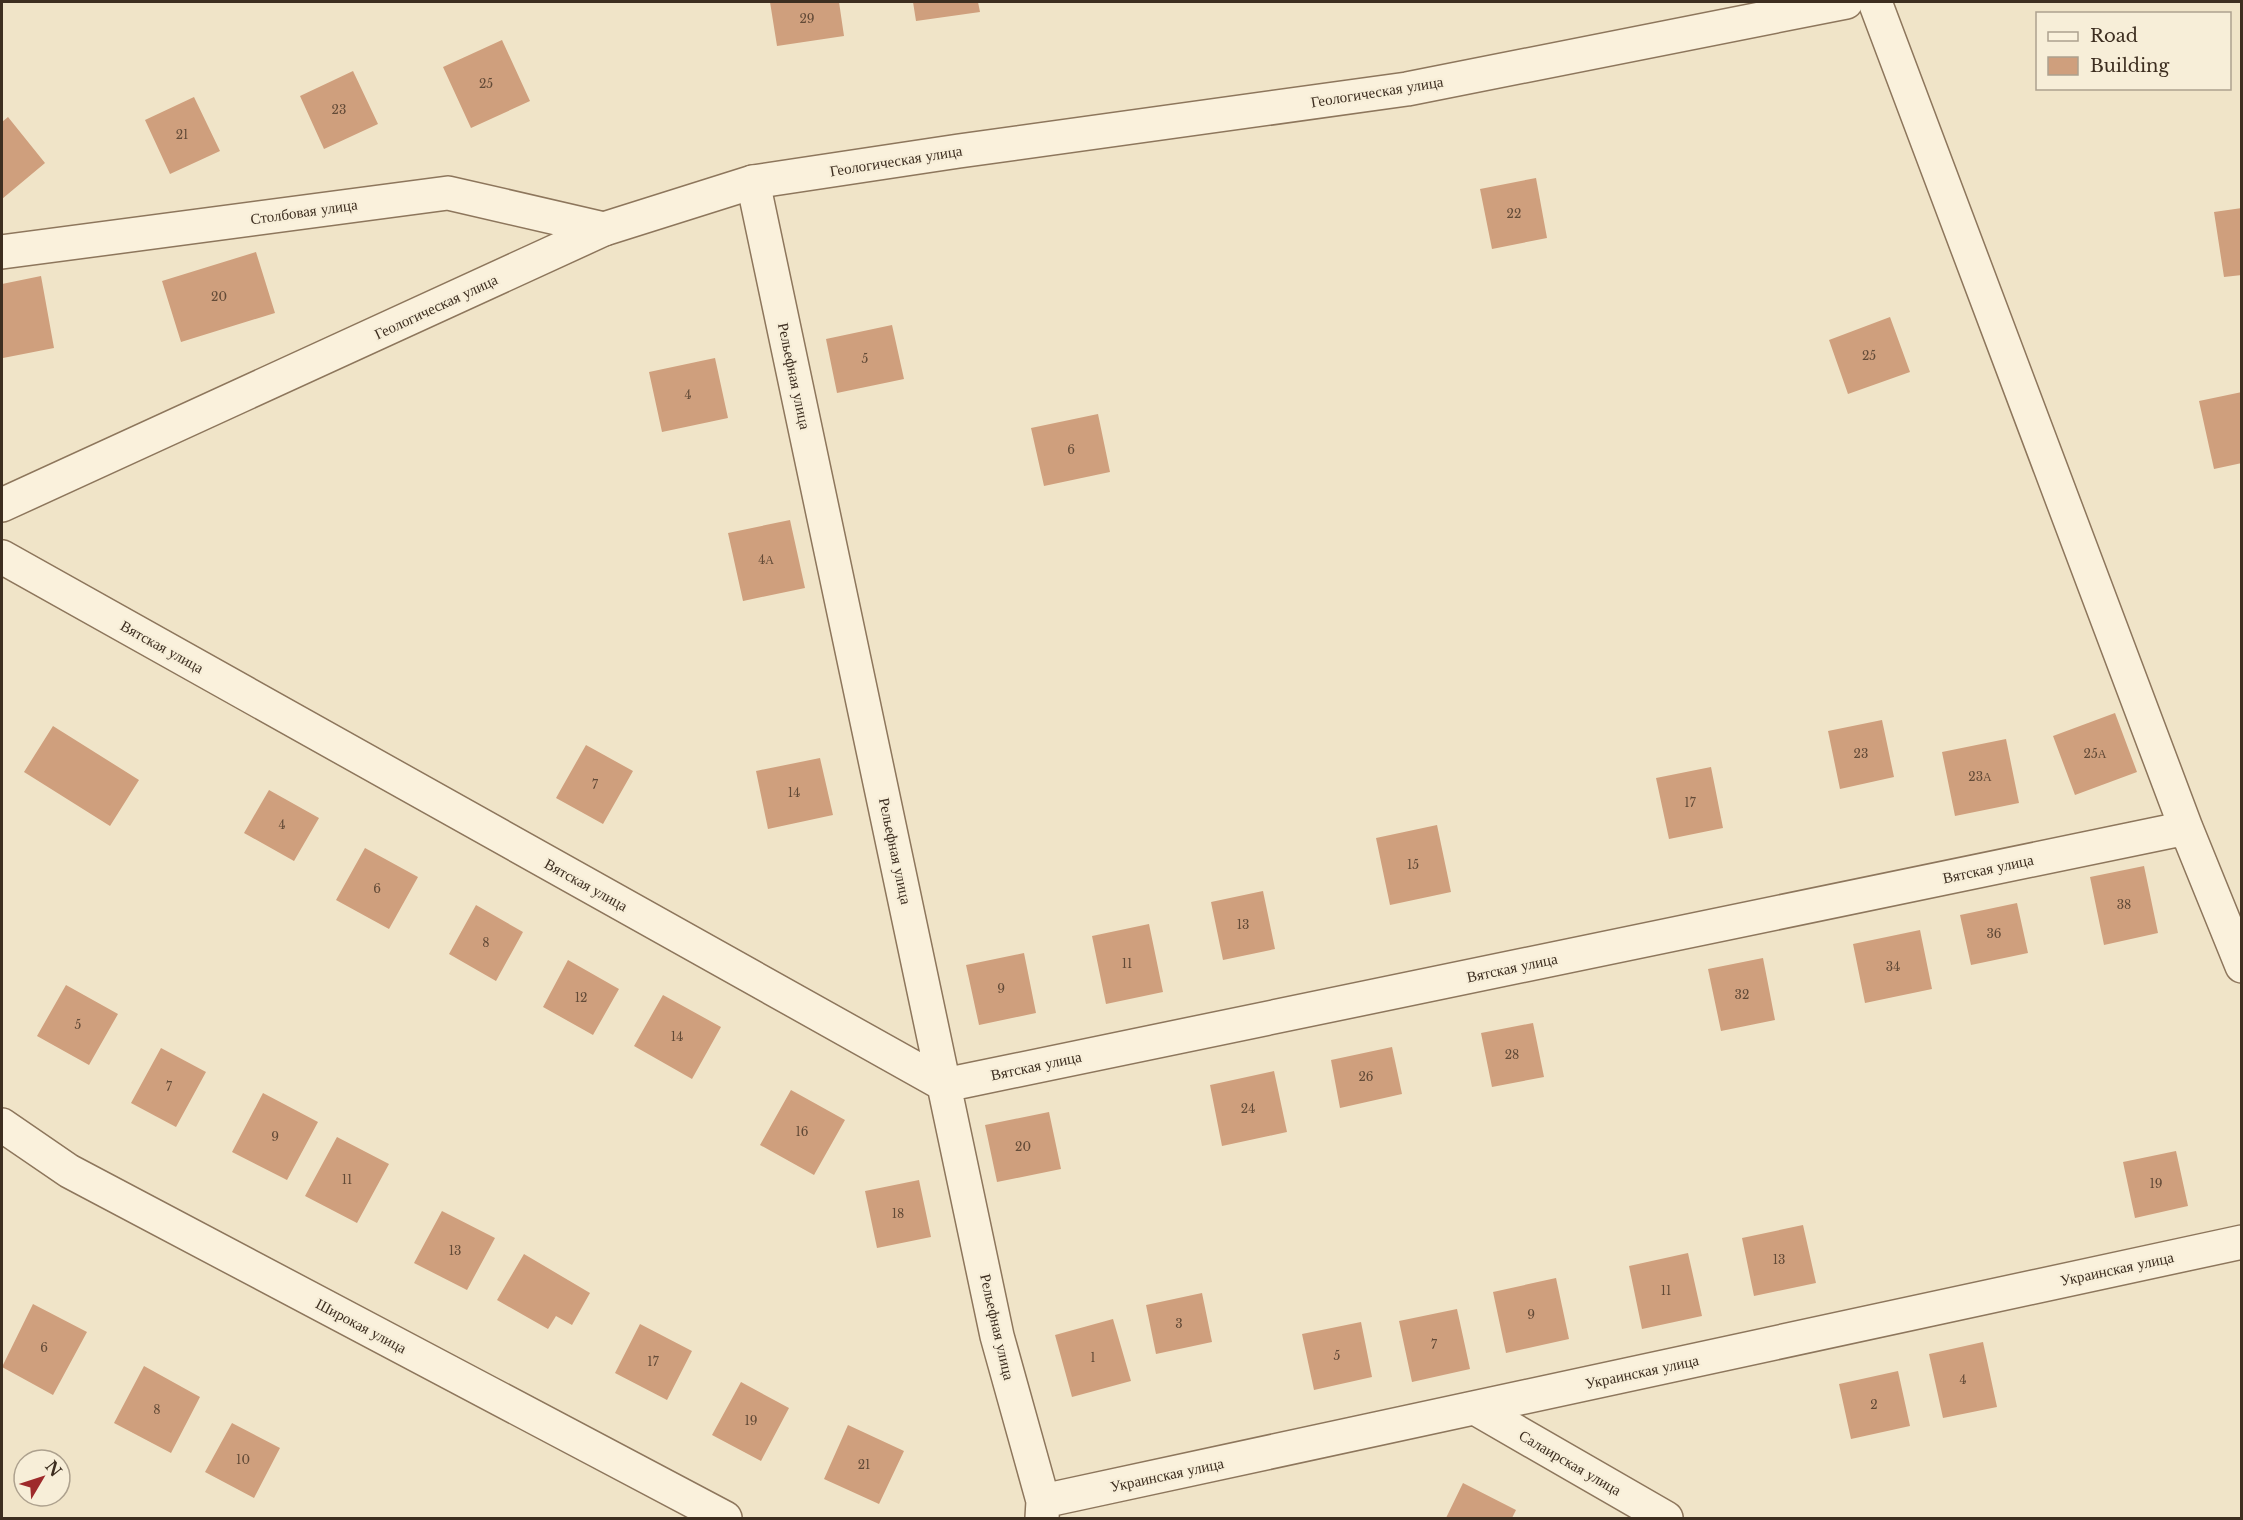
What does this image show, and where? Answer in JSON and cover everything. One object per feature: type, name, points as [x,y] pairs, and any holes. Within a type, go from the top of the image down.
[{"type":"street","name":"Геологическая улица","points":[[2,505],[604,230],[753,182],[1407,89],[1846,2]]},
{"type":"street","points":[[1875,2],[2186,828],[2241,966]]},
{"type":"street","name":"Рельефная улица","points":[[753,182],[997,1336],[1043,1510]]},
{"type":"street","name":"Столбовая улица","points":[[2,252],[448,193],[604,230]]},
{"type":"street","name":"Вятская улица","points":[[2,557],[945,1085],[2186,828]]},
{"type":"street","name":"Широкая улица","points":[[2,1125],[69,1171],[725,1518]]},
{"type":"street","name":"Украинская улица","points":[[1043,1510],[1475,1408],[2241,1242]]},
{"type":"street","name":"Салаирская улица","points":[[1475,1408],[1666,1518]]},
{"type":"building","points":[[770,2],[839,2],[844,36],[777,46]]},
{"type":"building","points":[[913,2],[978,2],[980,12],[916,21]]},
{"type":"building","points":[[502,40],[530,101],[471,128],[443,67]]},
{"type":"building","points":[[353,71],[378,124],[324,149],[300,96]]},
{"type":"building","points":[[194,97],[220,151],[170,174],[145,120]]},
{"type":"building","points":[[8,117],[45,163],[2,199],[2,122]]},
{"type":"building","points":[[1536,178],[1547,238],[1492,249],[1480,189]]},
{"type":"building","points":[[2242,208],[2242,275],[2224,277],[2214,212]]},
{"type":"building","points":[[256,252],[275,313],[181,342],[162,281]]},
{"type":"building","points":[[41,276],[54,348],[3,358],[2,284]]},
{"type":"building","points":[[1890,317],[1910,372],[1848,394],[1829,340]]},
{"type":"building","points":[[892,325],[904,379],[837,393],[826,339]]},
{"type":"building","points":[[715,358],[728,418],[662,432],[649,372]]},
{"type":"building","points":[[2242,392],[2242,463],[2214,469],[2199,401]]},
{"type":"building","points":[[1098,414],[1110,472],[1044,486],[1031,428]]},
{"type":"building","points":[[790,520],[805,588],[743,601],[728,533]]},
{"type":"building","points":[[2115,713],[2137,772],[2075,795],[2053,736]]},
{"type":"building","points":[[1882,720],[1894,777],[1840,789],[1828,731]]},
{"type":"building","points":[[53,726],[139,780],[110,826],[24,772]]},
{"type":"building","points":[[2006,739],[2019,803],[1955,816],[1942,752]]},
{"type":"building","points":[[586,745],[633,771],[603,824],[556,798]]},
{"type":"building","points":[[820,758],[833,815],[768,829],[756,771]]},
{"type":"building","points":[[1711,767],[1723,828],[1669,839],[1656,778]]},
{"type":"building","points":[[269,790],[319,818],[294,861],[244,833]]},
{"type":"building","points":[[1437,825],[1451,892],[1390,905],[1376,838]]},
{"type":"building","points":[[365,848],[418,877],[389,929],[336,900]]},
{"type":"building","points":[[2144,866],[2158,933],[2104,945],[2090,877]]},
{"type":"building","points":[[1263,891],[1275,949],[1223,960],[1211,902]]},
{"type":"building","points":[[2017,903],[2028,953],[1971,965],[1960,915]]},
{"type":"building","points":[[476,905],[523,932],[496,981],[449,954]]},
{"type":"building","points":[[1149,924],[1163,992],[1106,1004],[1092,936]]},
{"type":"building","points":[[1920,930],[1932,989],[1865,1003],[1853,944]]},
{"type":"building","points":[[1024,953],[1036,1013],[979,1025],[966,965]]},
{"type":"building","points":[[1763,958],[1775,1020],[1721,1031],[1708,969]]},
{"type":"building","points":[[568,960],[619,989],[593,1035],[543,1007]]},
{"type":"building","points":[[66,985],[118,1014],[89,1065],[37,1036]]},
{"type":"building","points":[[663,995],[721,1027],[692,1079],[634,1046]]},
{"type":"building","points":[[1533,1023],[1544,1077],[1492,1087],[1481,1033]]},
{"type":"building","points":[[1392,1047],[1402,1094],[1340,1108],[1331,1060]]},
{"type":"building","points":[[161,1048],[206,1072],[176,1127],[131,1103]]},
{"type":"building","points":[[1274,1071],[1287,1132],[1222,1146],[1210,1085]]},
{"type":"building","points":[[791,1090],[845,1120],[814,1175],[760,1145]]},
{"type":"building","points":[[263,1093],[318,1122],[287,1180],[232,1152]]},
{"type":"building","points":[[1049,1112],[1061,1169],[997,1182],[985,1125]]},
{"type":"building","points":[[337,1137],[389,1164],[357,1223],[305,1196]]},
{"type":"building","points":[[2176,1151],[2188,1206],[2135,1218],[2123,1162]]},
{"type":"building","points":[[919,1180],[931,1237],[877,1248],[865,1191]]},
{"type":"building","points":[[442,1211],[495,1238],[467,1290],[414,1263]]},
{"type":"building","points":[[1803,1225],[1816,1283],[1754,1296],[1742,1238]]},
{"type":"building","points":[[1688,1253],[1702,1316],[1642,1329],[1629,1266]]},
{"type":"building","points":[[524,1254],[590,1293],[572,1325],[556,1316],[548,1329],[497,1300]]},
{"type":"building","points":[[1556,1278],[1569,1339],[1506,1353],[1493,1292]]},
{"type":"building","points":[[1202,1293],[1212,1342],[1156,1354],[1146,1305]]},
{"type":"building","points":[[33,1304],[87,1332],[53,1395],[2,1367]]},
{"type":"building","points":[[1457,1309],[1470,1369],[1412,1382],[1399,1321]]},
{"type":"building","points":[[1113,1319],[1131,1381],[1072,1397],[1055,1335]]},
{"type":"building","points":[[1361,1322],[1372,1377],[1314,1390],[1302,1334]]},
{"type":"building","points":[[640,1324],[692,1351],[667,1400],[615,1373]]},
{"type":"building","points":[[1983,1342],[1997,1407],[1943,1418],[1929,1354]]},
{"type":"building","points":[[144,1366],[200,1397],[171,1453],[114,1423]]},
{"type":"building","points":[[1898,1371],[1910,1426],[1851,1439],[1839,1384]]},
{"type":"building","points":[[741,1382],[789,1408],[761,1461],[712,1435]]},
{"type":"building","points":[[232,1423],[280,1448],[254,1498],[205,1472]]},
{"type":"building","points":[[848,1425],[904,1451],[879,1504],[824,1479]]},
{"type":"building","points":[[1463,1483],[1516,1510],[1512,1518],[1446,1518]]}]
